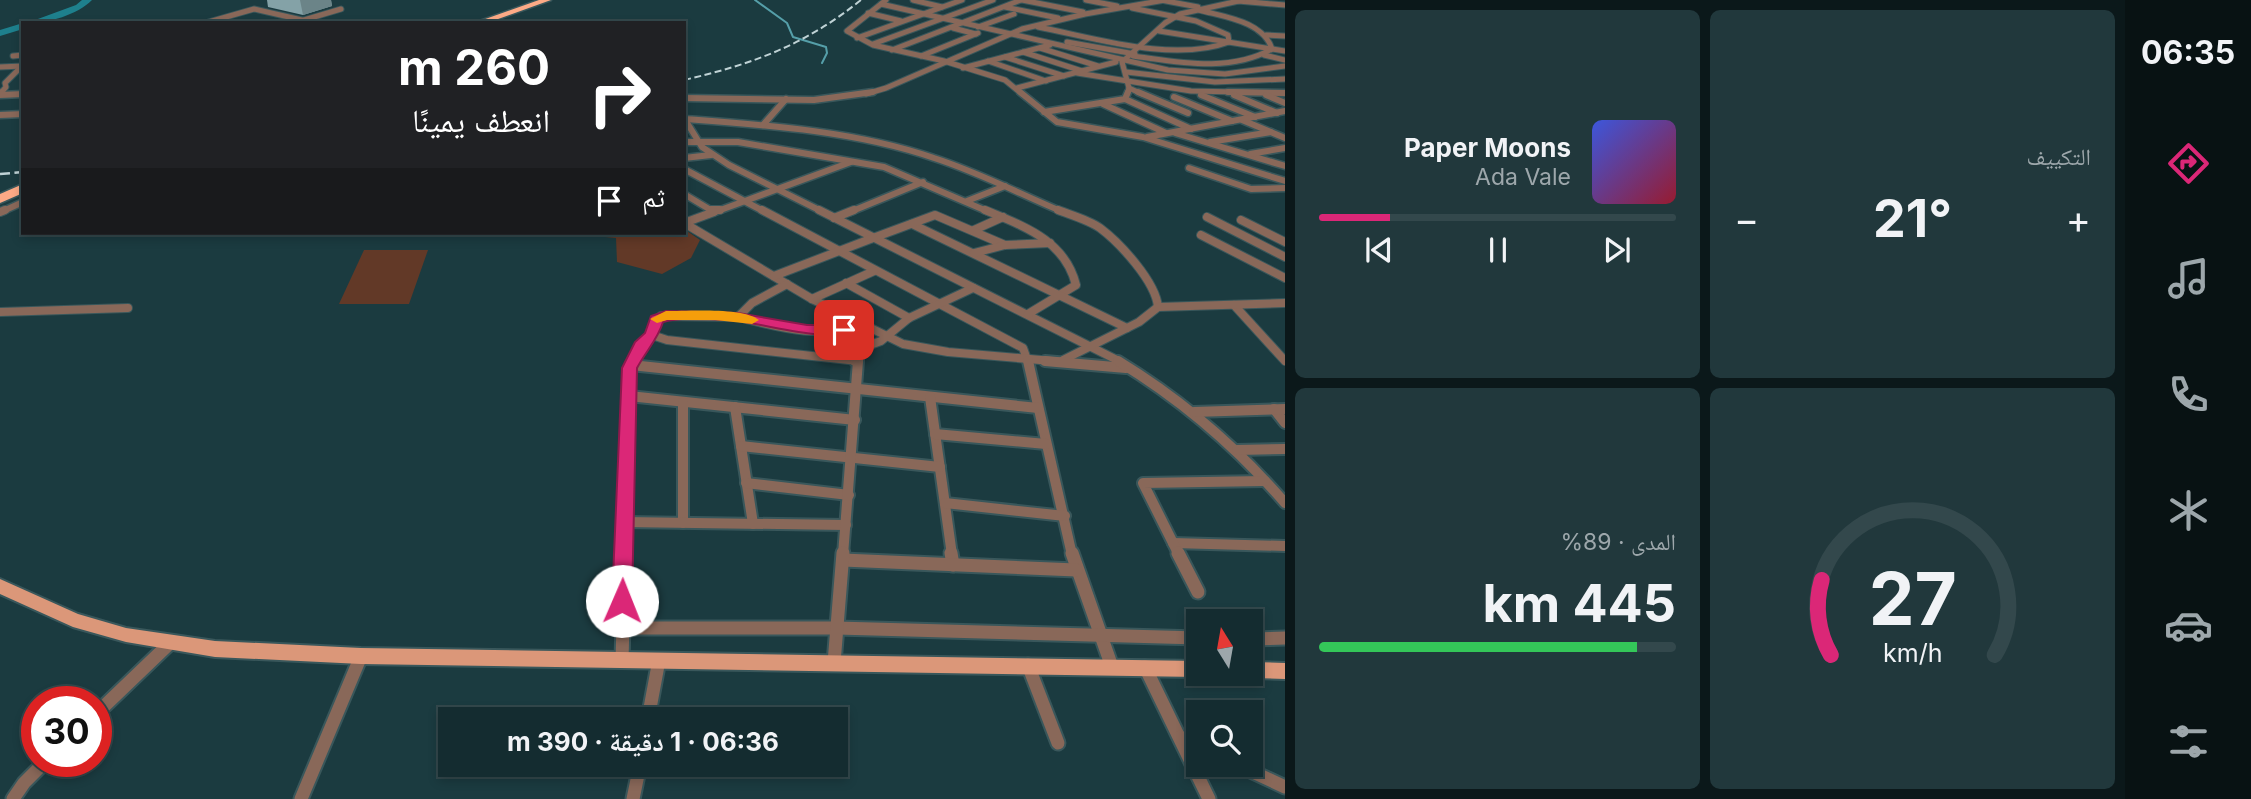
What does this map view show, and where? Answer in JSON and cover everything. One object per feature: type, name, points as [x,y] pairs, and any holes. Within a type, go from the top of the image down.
[{"type":"highway","points":[[484,21],[547,0]]},
{"type":"main road","points":[[0,586],[73,620],[169,644],[215,649],[362,656],[1186,668]]},
{"type":"main road","points":[[1264,670],[1282,670]]},
{"type":"street","points":[[913,0],[943,7]]},
{"type":"street","points":[[937,0],[952,4]]},
{"type":"street","points":[[857,38],[961,0]]},
{"type":"street","points":[[873,45],[993,0]]},
{"type":"street","points":[[892,50],[1021,0],[1091,13]]},
{"type":"street","points":[[1048,0],[1101,11]]},
{"type":"street","points":[[1086,0],[1175,16],[1215,27],[1228,35],[1229,42]]},
{"type":"street","points":[[1098,3],[1105,0]]},
{"type":"street","points":[[1131,0],[1147,3]]},
{"type":"street","points":[[686,99],[786,99],[865,94],[886,88],[1022,29],[1073,16],[1163,0],[1240,22],[1266,35],[1285,36]]},
{"type":"street","points":[[1017,88],[1119,62],[1145,46],[1175,16],[1240,1],[1285,5]]},
{"type":"street","points":[[1013,3],[1073,16]]},
{"type":"street","points":[[1004,6],[1062,19]]},
{"type":"street","points":[[212,21],[254,9],[307,21]]},
{"type":"street","points":[[300,21],[341,9]]},
{"type":"street","points":[[972,19],[934,10],[874,9],[847,31],[873,45],[944,61],[1005,80],[1051,119],[1143,137],[1285,181]]},
{"type":"street","points":[[874,9],[922,14],[961,23],[977,30]]},
{"type":"street","points":[[874,9],[950,27],[988,29],[1119,62],[1169,70],[1257,72],[1285,66]]},
{"type":"street","points":[[874,9],[901,22]]},
{"type":"street","points":[[874,9],[891,25]]},
{"type":"street","points":[[874,9],[880,29]]},
{"type":"street","points":[[995,10],[1048,22]]},
{"type":"street","points":[[918,57],[1014,14]]},
{"type":"street","points":[[992,22],[1022,29]]},
{"type":"street","points":[[1034,26],[1145,46],[1206,50],[1229,42]]},
{"type":"street","points":[[941,31],[967,37]]},
{"type":"street","points":[[1159,31],[1285,51]]},
{"type":"street","points":[[963,68],[1054,44],[1073,33]]},
{"type":"street","points":[[1266,35],[1272,49]]},
{"type":"street","points":[[926,37],[976,47]]},
{"type":"street","points":[[915,41],[941,48]]},
{"type":"street","points":[[1063,41],[1134,55],[1209,63],[1264,55],[1285,60]]},
{"type":"street","points":[[1039,47],[1098,66]]},
{"type":"street","points":[[1264,55],[1272,49]]},
{"type":"street","points":[[1022,52],[1079,72],[1128,85],[1193,92],[1285,93]]},
{"type":"street","points":[[13,56],[21,55]]},
{"type":"street","points":[[1005,57],[1065,76]]},
{"type":"street","points":[[987,61],[1047,82]]},
{"type":"street","points":[[1119,62],[1126,72],[1128,85],[1125,99]]},
{"type":"street","points":[[1209,63],[1252,93]]},
{"type":"street","points":[[0,66],[21,66]]},
{"type":"street","points":[[21,67],[5,83],[0,94],[21,93]]},
{"type":"street","points":[[1126,72],[1174,79],[1238,83],[1285,79]]},
{"type":"street","points":[[1128,85],[1188,113]]},
{"type":"street","points":[[1157,100],[1193,92],[1255,117]]},
{"type":"street","points":[[1230,93],[1281,112]]},
{"type":"street","points":[[1262,93],[1285,103]]},
{"type":"street","points":[[1174,97],[1233,121]]},
{"type":"street","points":[[762,125],[786,99]]},
{"type":"street","points":[[1044,112],[1125,99],[1191,129]]},
{"type":"street","points":[[1103,103],[1170,133],[1285,166]]},
{"type":"street","points":[[1164,117],[1204,110]]},
{"type":"street","points":[[1143,137],[1281,112]]},
{"type":"street","points":[[0,115],[21,114]]},
{"type":"street","points":[[1268,115],[1285,122]]},
{"type":"street","points":[[1242,120],[1285,138]]},
{"type":"street","points":[[686,123],[762,125],[908,149],[1005,186],[1099,228],[1145,274],[1157,293],[1158,307]]},
{"type":"street","points":[[686,123],[711,155],[1133,368],[1194,412],[1237,450],[1285,503]]},
{"type":"street","points":[[1206,143],[1271,132]]},
{"type":"street","points":[[837,158],[853,139]]},
{"type":"street","points":[[686,142],[738,142],[884,167],[1035,231],[1050,243],[1075,278],[1076,285],[1028,314]]},
{"type":"street","points":[[1246,155],[1285,148]]},
{"type":"street","points":[[686,158],[711,155]]},
{"type":"street","points":[[686,222],[855,161]]},
{"type":"street","points":[[1189,168],[1237,186],[1268,190],[1285,188]]},
{"type":"street","points":[[686,170],[1020,346],[1027,358],[1076,570],[1112,667]]},
{"type":"street","points":[[834,218],[923,182]]},
{"type":"street","points":[[967,201],[1005,186]]},
{"type":"street","points":[[686,195],[714,212]]},
{"type":"street","points":[[774,276],[935,215],[1005,245]]},
{"type":"street","points":[[975,230],[1003,217]]},
{"type":"street","points":[[1207,217],[1285,257]]},
{"type":"street","points":[[1241,220],[1285,242]]},
{"type":"street","points":[[686,224],[812,299],[903,344],[920,348],[1133,368]]},
{"type":"street","points":[[912,224],[1127,328]]},
{"type":"street","points":[[1201,235],[1285,278]]},
{"type":"street","points":[[974,254],[1005,245],[1050,243]]},
{"type":"street","points":[[812,299],[874,271]]},
{"type":"street","points":[[846,283],[909,318]]},
{"type":"street","points":[[738,317],[752,303],[787,284]]},
{"type":"street","points":[[652,335],[667,340],[858,355],[909,318],[973,288]]},
{"type":"street","points":[[1234,305],[1285,361]]},
{"type":"street","points":[[1062,360],[1148,317],[1158,307],[1283,305]]},
{"type":"street","points":[[0,312],[128,308]]},
{"type":"street","points":[[622,660],[624,522],[631,365],[643,342],[652,335],[655,322],[661,316],[738,317],[779,326],[833,331],[858,324]]},
{"type":"street","points":[[834,663],[858,388],[858,324]]},
{"type":"street","points":[[631,365],[1038,408]]},
{"type":"street","points":[[629,396],[855,420]]},
{"type":"street","points":[[930,397],[953,565]]},
{"type":"street","points":[[683,402],[683,523]]},
{"type":"street","points":[[735,408],[752,524]]},
{"type":"street","points":[[1194,412],[1279,409],[1285,423]]},
{"type":"street","points":[[935,434],[1046,444]]},
{"type":"street","points":[[741,446],[940,467]]},
{"type":"street","points":[[1237,450],[1285,449]]},
{"type":"street","points":[[1198,593],[1143,483],[1265,481]]},
{"type":"street","points":[[746,483],[849,495]]},
{"type":"street","points":[[945,503],[1065,516]]},
{"type":"street","points":[[624,522],[846,525]]},
{"type":"street","points":[[1173,543],[1285,546]]},
{"type":"street","points":[[843,560],[1076,570]]},
{"type":"street","points":[[622,628],[837,628],[1186,638]]},
{"type":"street","points":[[1264,639],[1285,638]]},
{"type":"street","points":[[112,699],[169,644]]},
{"type":"street","points":[[301,799],[362,656]]},
{"type":"street","points":[[650,707],[659,660]]},
{"type":"street","points":[[1028,665],[1058,743]]},
{"type":"street","points":[[1145,667],[1209,799]]},
{"type":"street","points":[[1179,737],[1186,740]]},
{"type":"street","points":[[13,799],[29,777]]},
{"type":"street","points":[[634,799],[638,777]]},
{"type":"street","points":[[1263,777],[1285,787]]},
{"type":"shaded area","points":[[686,230],[700,240],[691,258],[662,274],[617,262],[616,238],[594,236],[686,235]]},
{"type":"shaded area","points":[[364,250],[428,250],[409,304],[339,304]]},
{"type":"waterway","points":[[38,21],[79,7],[88,0]]},
{"type":"waterway","points":[[755,0],[787,23],[793,37],[826,47],[827,53],[822,63]]},
{"type":"waterway","points":[[0,33],[21,27]]},
{"type":"railway","points":[[686,79],[756,60],[777,51],[819,29],[861,0]]},
{"type":"railway","points":[[0,174],[21,172]]},
{"type":"slow traffic","points":[[657,319],[661,316],[715,315],[752,320]]},
{"type":"route","points":[[622,601],[629,368],[643,342],[652,335],[656,319],[661,316],[715,315],[779,326],[844,330]]}]
